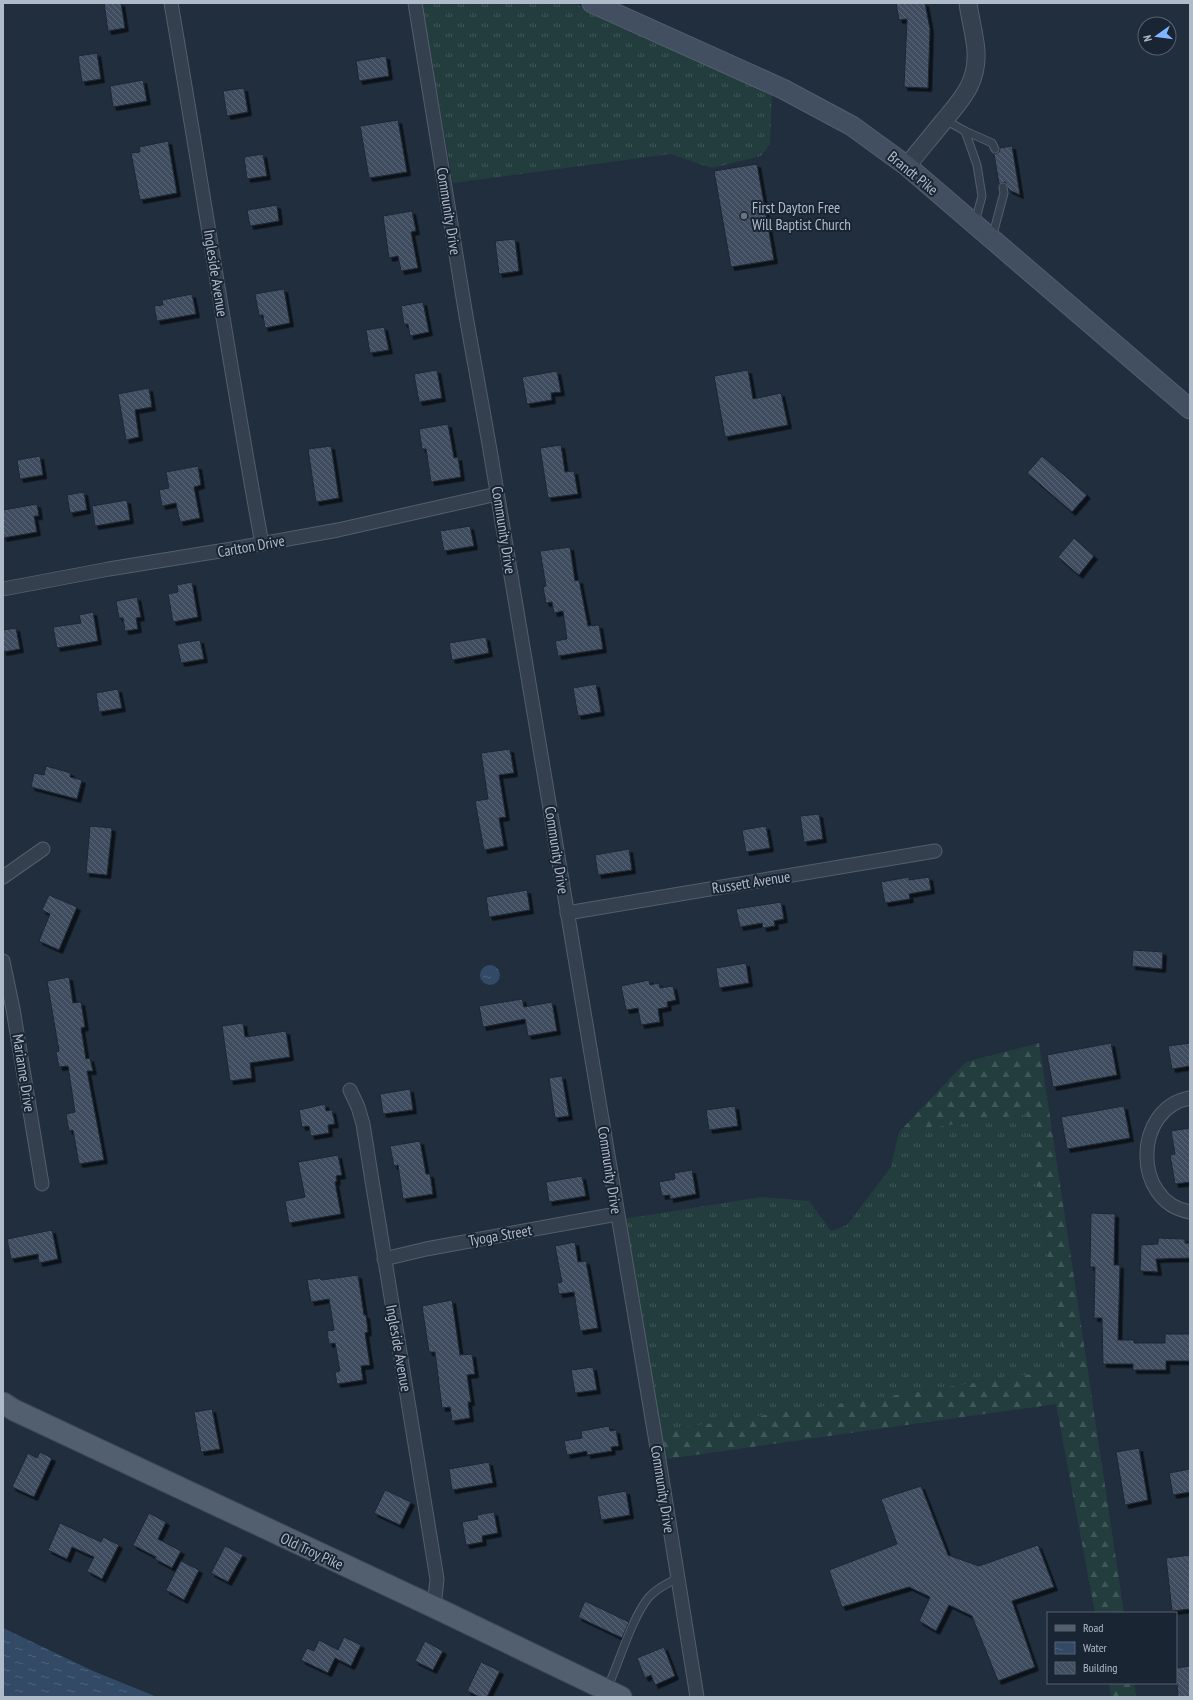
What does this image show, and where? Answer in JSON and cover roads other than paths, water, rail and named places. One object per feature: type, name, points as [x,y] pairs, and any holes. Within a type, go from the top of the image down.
[{"type":"main road","name":"Brandt Pike","points":[[592,3],[790,92],[852,126],[907,166],[1190,409]]},
{"type":"main road","name":"Old Troy Pike","points":[[3,1403],[614,1694]]},
{"type":"street","name":"Ingleside Avenue","points":[[172,3],[202,181],[240,427],[262,544]]},
{"type":"street","name":"Community Drive","points":[[416,3],[466,316],[498,494],[697,1697]]},
{"type":"street","points":[[907,166],[965,95],[972,81],[976,51],[968,3]]},
{"type":"street","name":"Carlton Drive","points":[[3,589],[109,569],[338,530],[498,494]]},
{"type":"street","points":[[3,877],[43,849]]},
{"type":"street","name":"Russett Avenue","points":[[567,913],[935,851]]},
{"type":"street","name":"Marianne Drive","points":[[3,962],[13,1009],[42,1184]]},
{"type":"street","name":"Ingleside Avenue","points":[[350,1090],[358,1107],[363,1124],[436,1579],[434,1607]]},
{"type":"street","points":[[1190,1098],[1175,1103],[1162,1114],[1153,1126],[1148,1138],[1146,1152],[1146,1165],[1150,1178],[1158,1192],[1174,1206],[1190,1212]]},
{"type":"street","name":"Tyoga Street","points":[[384,1259],[426,1249],[617,1214]]},
{"type":"lane","points":[[944,120],[992,143],[995,149]]},
{"type":"lane","points":[[965,131],[977,165],[982,196],[975,224]]},
{"type":"lane","points":[[992,239],[1004,193],[1003,187]]},
{"type":"lane","points":[[614,1694],[636,1620],[649,1597],[659,1588],[678,1578]]},
{"type":"water","points":[[486,965],[494,965],[500,971],[500,979],[494,985],[486,985],[480,979],[480,971]]},
{"type":"water","points":[[3,1628],[93,1671],[157,1697],[3,1697]]},
{"type":"place","name":"First Dayton Free Will Baptist Church","points":[[744,216]]}]
